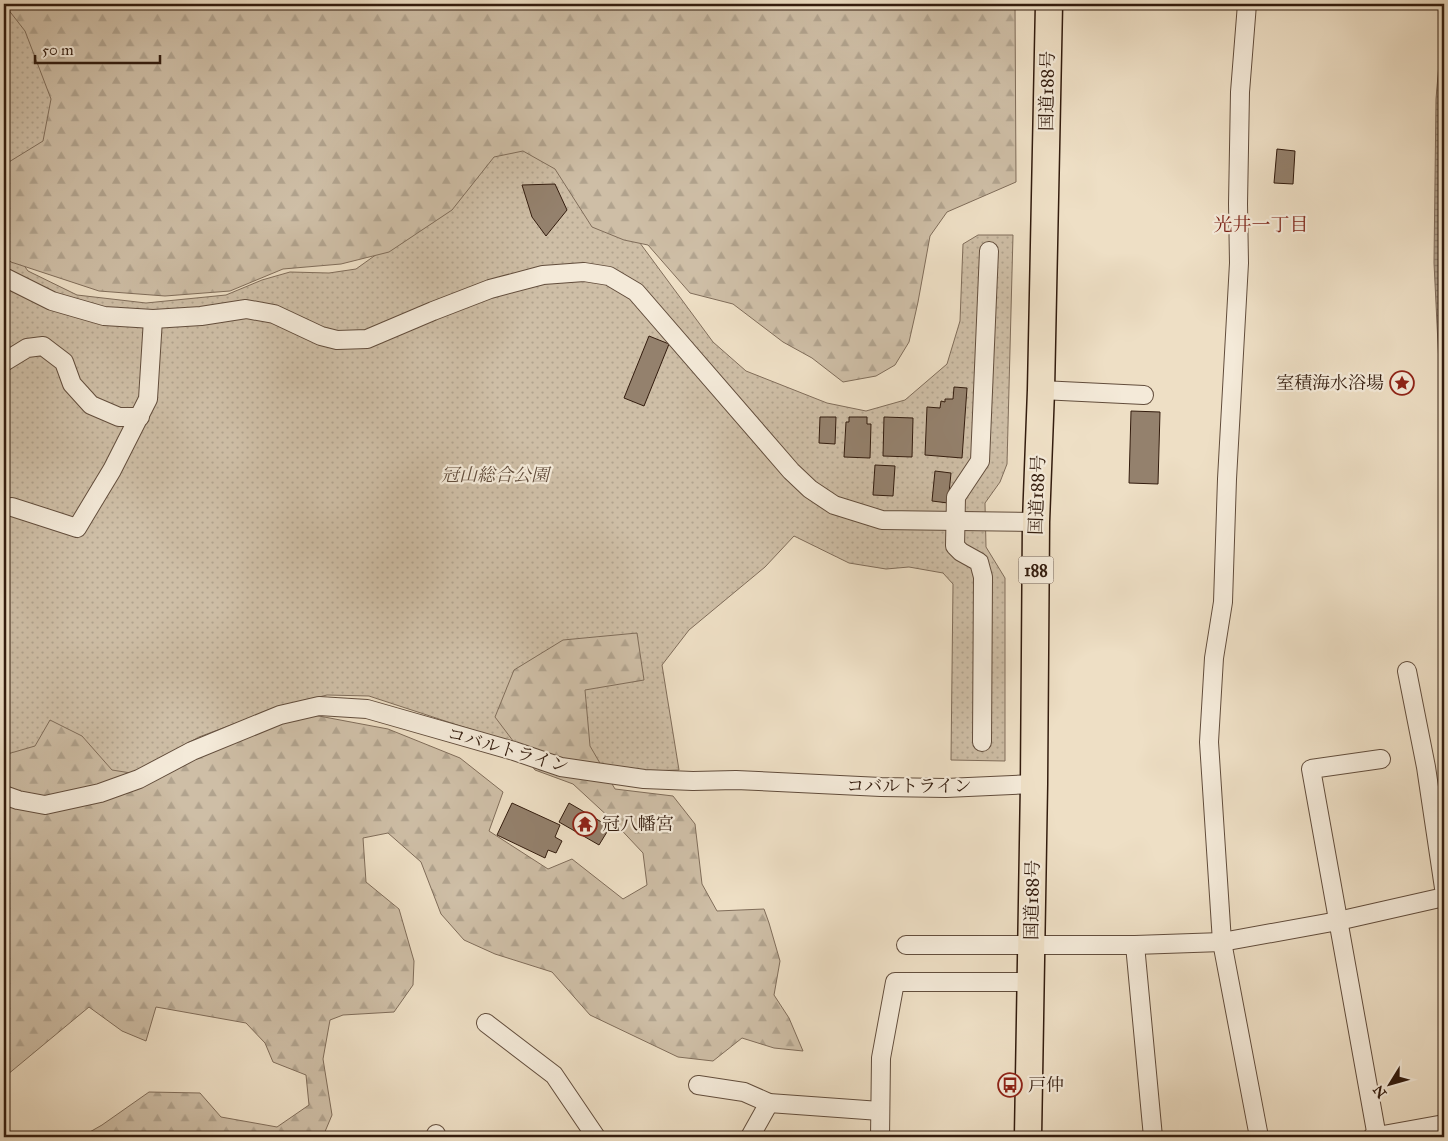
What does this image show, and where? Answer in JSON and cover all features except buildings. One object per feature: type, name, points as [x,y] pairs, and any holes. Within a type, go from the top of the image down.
[{"type":"highway","name":"国道188号","points":[[1028,1137],[1032,945],[1036,522],[1041,390],[1049,4]]},
{"type":"street","points":[[1247,4],[1240,92],[1239,263],[1227,479],[1223,602],[1214,658],[1209,742],[1222,942],[1259,1137]]},
{"type":"street","points":[[982,742],[984,577],[978,562],[961,552],[956,546],[956,497],[980,461],[989,251]]},
{"type":"street","points":[[4,277],[52,301],[104,316],[152,319],[201,316],[246,309],[274,314],[321,336],[337,340],[367,339],[490,289],[543,275],[584,272],[609,276],[636,292],[785,464],[810,489],[834,505],[882,520],[1036,522]]},
{"type":"street","points":[[12,507],[77,528],[112,470],[148,400],[152,319]]},
{"type":"street","points":[[4,362],[27,348],[43,346],[64,362],[72,384],[91,405],[119,417],[140,418]]},
{"type":"street","points":[[1041,390],[1144,395]]},
{"type":"street","points":[[1407,671],[1426,767],[1444,888]]},
{"type":"street","name":"コバルトライン","points":[[4,795],[18,800],[45,805],[100,792],[139,779],[192,751],[280,714],[319,706],[367,709],[514,751],[561,767],[644,779],[736,780],[946,788],[1034,784]]},
{"type":"street","points":[[1381,758],[1311,769],[1376,1137],[1444,1124]]},
{"type":"street","points":[[906,945],[1135,945],[1222,942],[1444,897]]},
{"type":"street","points":[[1135,945],[1153,1137]]},
{"type":"street","points":[[880,1137],[881,1058],[894,982],[1031,982]]},
{"type":"street","points":[[486,1022],[554,1075],[596,1137]]},
{"type":"street","points":[[698,1085],[744,1092],[769,1103],[880,1111]]},
{"type":"street","points":[[750,1137],[769,1103]]},
{"type":"green space","points":[[4,4],[11,4],[77,110],[4,209]]},
{"type":"green space","points":[[4,4],[1015,4],[1016,182],[947,212],[930,236],[909,342],[895,365],[876,376],[843,382],[812,358],[783,342],[733,304],[690,293],[648,245],[624,240],[592,227],[555,169],[523,151],[494,157],[452,210],[389,252],[341,264],[283,269],[230,291],[165,296],[99,291],[11,262],[4,255],[4,165],[43,141],[51,99],[25,31]]},
{"type":"green space","name":"冠山総合公園","points":[[546,122],[637,239],[713,342],[746,371],[827,403],[866,411],[905,400],[947,364],[960,321],[963,244],[978,235],[1013,235],[1007,464],[1000,482],[985,503],[986,547],[1005,578],[1005,761],[951,760],[953,584],[943,573],[909,567],[886,569],[849,563],[794,536],[765,567],[689,630],[662,665],[679,770],[647,771],[564,760],[369,696],[327,695],[279,707],[199,737],[132,774],[4,787],[4,238],[28,271],[77,295],[146,303],[226,295],[262,280],[290,272],[329,273],[356,269],[405,234],[441,173]]},
{"type":"green space","points":[[637,633],[644,680],[585,690],[590,746],[615,789],[673,796],[695,824],[702,884],[717,911],[764,909],[780,961],[774,995],[789,1018],[803,1051],[774,1048],[742,1038],[713,1061],[678,1057],[590,1015],[552,972],[495,954],[464,940],[441,914],[421,862],[388,833],[363,838],[366,882],[399,909],[414,961],[413,985],[394,1012],[343,1015],[330,1020],[323,1059],[332,1115],[324,1134],[325,1137],[81,1137],[102,1125],[149,1092],[200,1093],[221,1117],[277,1127],[309,1105],[306,1075],[273,1062],[265,1043],[246,1023],[156,1007],[146,1041],[122,1031],[89,1007],[4,1076],[4,755],[35,746],[50,720],[82,736],[112,770],[156,777],[237,736],[303,713],[388,729],[460,758],[503,792],[489,831],[548,869],[572,859],[623,899],[647,885],[643,853],[612,820],[573,784],[535,770],[495,717],[514,670],[563,640]]},
{"type":"water","points":[[1444,4],[1444,437],[1434,263],[1436,99]]},
{"type":"place","name":"室積海水浴場","points":[[1402,383]]},
{"type":"place","name":"冠八幡宮","points":[[585,824]]},
{"type":"place","name":"戸仲","points":[[1010,1085]]},
{"type":"district","name":"光井一丁目","points":[[1261,224]]}]
